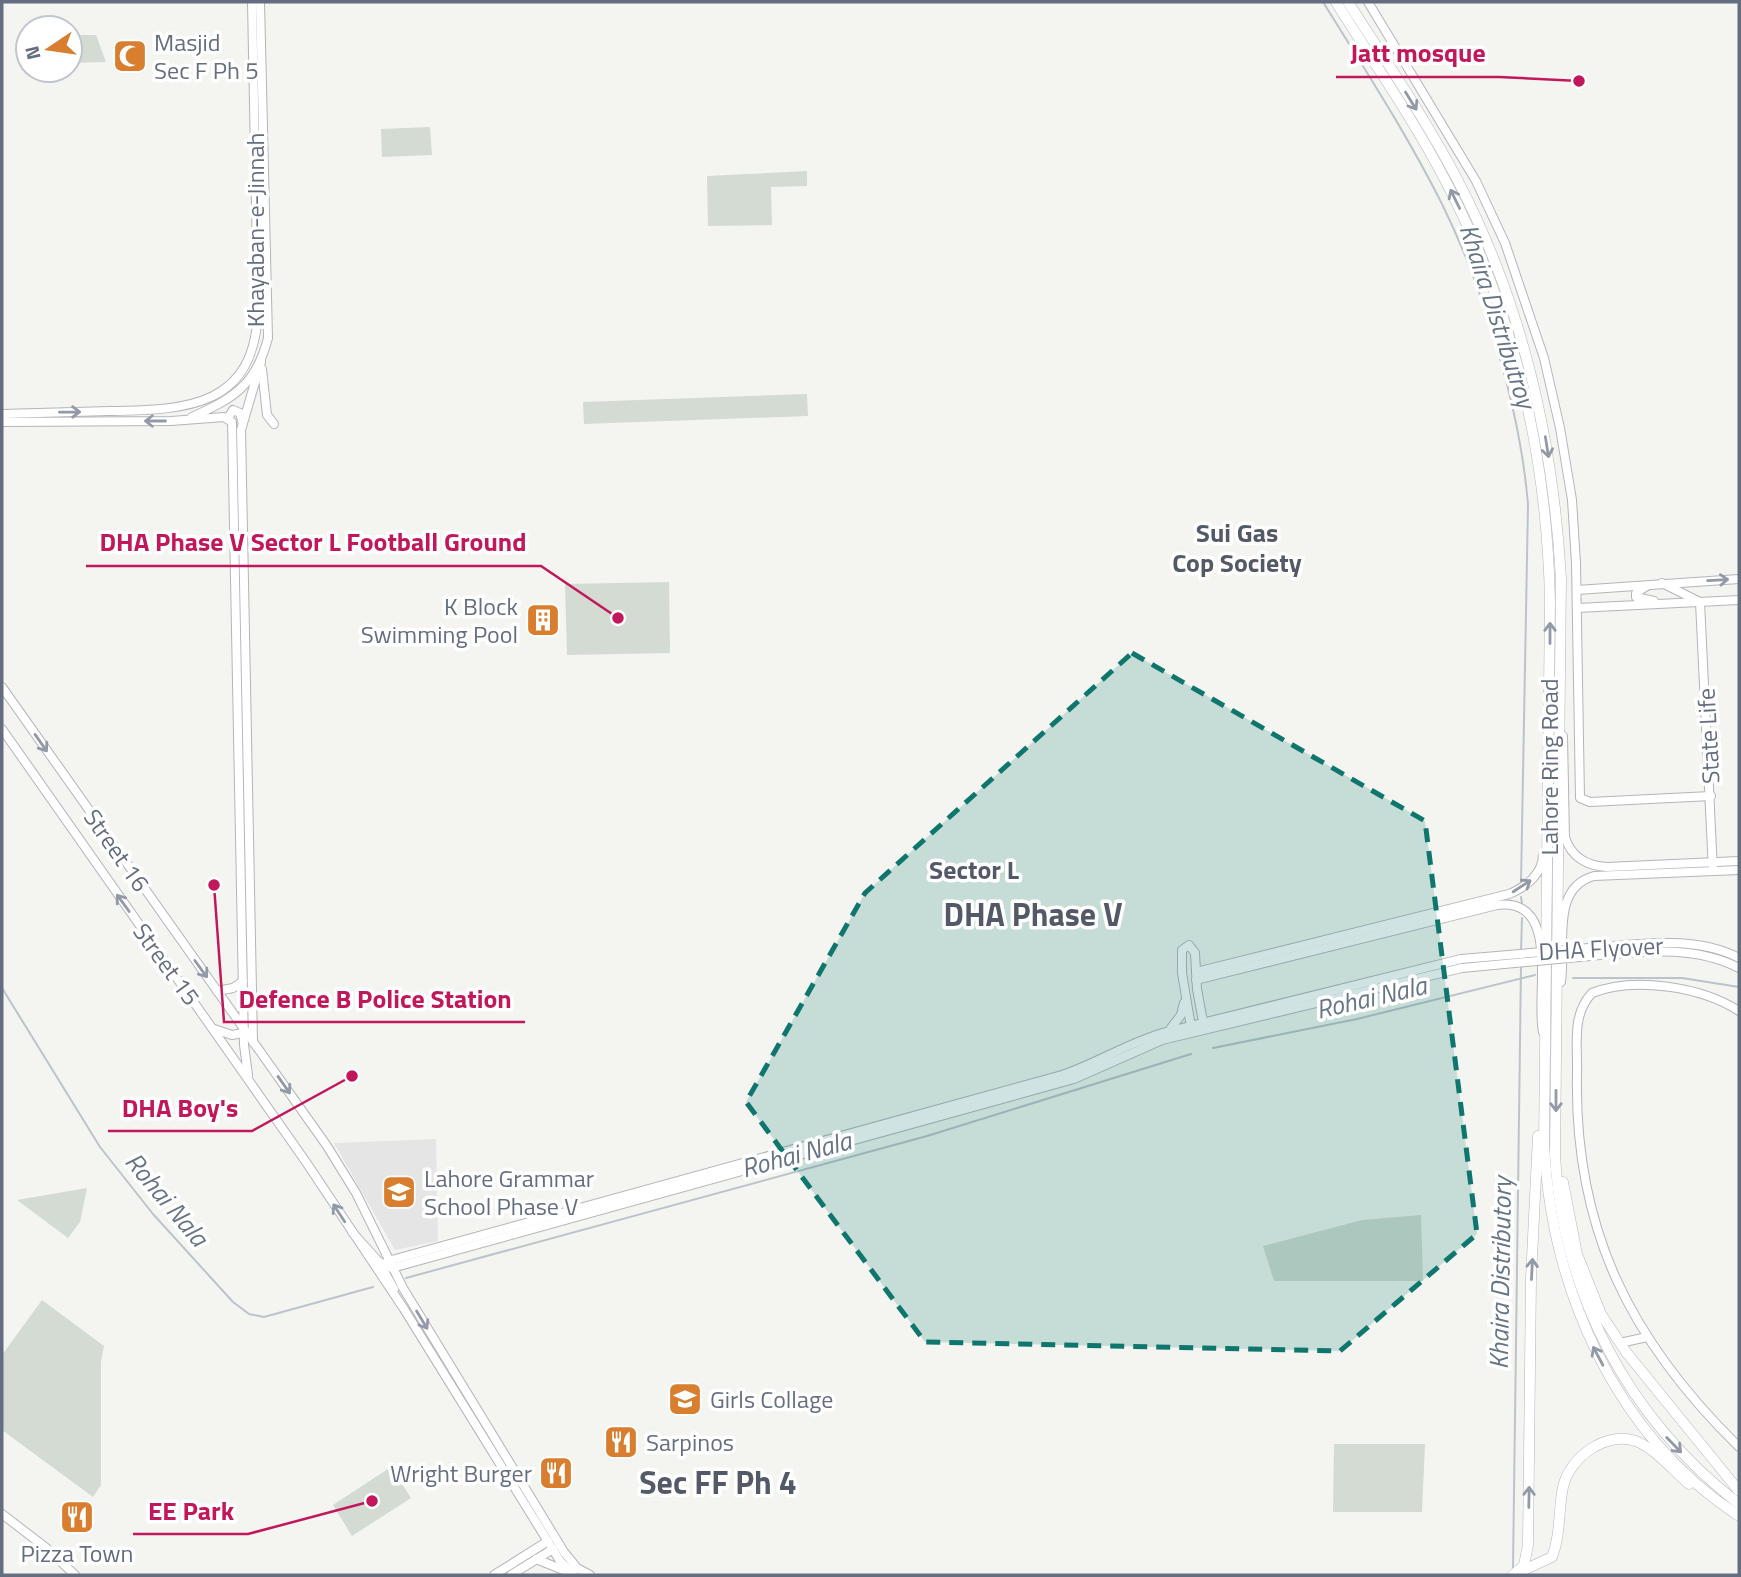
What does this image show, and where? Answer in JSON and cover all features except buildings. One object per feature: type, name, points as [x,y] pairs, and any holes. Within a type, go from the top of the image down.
[{"type":"highway","name":"Lahore Ring Road","points":[[1336,2],[1449,188],[1494,289],[1523,385],[1537,449],[1546,515],[1550,601],[1544,1143],[1548,1196],[1558,1251],[1581,1322],[1612,1381],[1649,1432],[1698,1484],[1739,1518]]},
{"type":"highway","name":"Lahore Ring Road","points":[[1348,2],[1457,180],[1495,262],[1525,351],[1545,436],[1557,520],[1561,578],[1555,1155],[1559,1205],[1573,1264],[1583,1299],[1608,1352],[1643,1408],[1696,1466],[1739,1504]]},
{"type":"highway","points":[[1545,1045],[1540,1067],[1531,1278],[1528,1535],[1524,1569],[1552,1557],[1559,1536],[1562,1490],[1567,1472],[1587,1452],[1603,1443],[1640,1443],[1731,1519],[1739,1518]]},
{"type":"highway","points":[[1555,1155],[1583,1276],[1601,1314],[1620,1343],[1739,1491]]},
{"type":"highway","points":[[1528,1535],[1535,1553],[1546,1561]]},
{"type":"main road","name":"Khayaban-e-Jinnah","points":[[2,414],[185,407],[218,396],[244,368],[254,345],[258,318],[252,2]]},
{"type":"main road","name":"Khayaban-e-Jinnah","points":[[188,419],[231,397],[252,377],[261,362],[268,338],[260,2]]},
{"type":"main road","points":[[1368,2],[1464,158],[1494,219],[1524,295],[1544,358],[1560,428],[1572,500],[1577,590],[1580,798],[1590,802],[1711,796]]},
{"type":"main road","points":[[249,1077],[242,421],[261,362]]},
{"type":"main road","points":[[261,362],[267,415],[274,424]]},
{"type":"main road","name":"Khayaban-e-Jinnah","points":[[2,422],[226,418],[233,410],[240,413],[242,421]]},
{"type":"main road","points":[[226,418],[233,428],[243,981],[248,1035]]},
{"type":"main road","points":[[1577,590],[1739,579]]},
{"type":"main road","points":[[1661,583],[1700,602]]},
{"type":"main road","points":[[1650,584],[1636,593],[1636,597],[1671,604]]},
{"type":"main road","points":[[1577,608],[1739,600]]},
{"type":"main road","name":"State Life","points":[[1700,602],[1713,867]]},
{"type":"main road","name":"Street 16","points":[[2,687],[347,1178],[385,1266]]},
{"type":"main road","points":[[1560,712],[1565,749],[1565,837],[1576,856],[1589,864],[1607,867],[1713,867],[1739,870]]},
{"type":"main road","name":"Street 15","points":[[2,729],[249,1077],[352,1232],[385,1266]]},
{"type":"main road","points":[[1547,888],[1543,860],[1544,793],[1549,750]]},
{"type":"main road","points":[[1196,976],[1503,896],[1526,885],[1543,860]]},
{"type":"main road","points":[[1557,1004],[1563,968],[1565,901],[1578,884],[1594,876],[1713,867],[1739,861]]},
{"type":"main road","points":[[1196,976],[1497,905],[1509,905],[1526,912],[1539,929],[1540,1021],[1545,1045]]},
{"type":"main road","name":"DHA Flyover","points":[[1191,1029],[1462,964],[1674,943],[1702,946],[1739,958]]},
{"type":"main road","points":[[1191,1029],[1181,952],[1189,946],[1195,953],[1204,1026]]},
{"type":"main road","name":"DHA Flyover","points":[[1589,952],[1669,951],[1700,954],[1739,968]]},
{"type":"main road","points":[[217,991],[230,989],[243,981]]},
{"type":"main road","points":[[1739,1011],[1697,992],[1651,986],[1599,990],[1587,998],[1579,1012],[1576,1111],[1581,1169],[1606,1256],[1647,1337],[1677,1381],[1739,1447]]},
{"type":"main road","points":[[1166,1032],[1181,1015],[1185,995]]},
{"type":"main road","points":[[214,1029],[227,1035],[248,1035]]},
{"type":"main road","points":[[385,1266],[1062,1075],[1087,1067],[1135,1042],[1166,1032],[1191,1029]]},
{"type":"main road","points":[[385,1266],[1074,1079],[1138,1049],[1191,1029]]},
{"type":"main road","points":[[385,1266],[399,1301],[550,1545],[571,1574]]},
{"type":"main road","points":[[385,1266],[565,1552],[578,1568],[590,1575]]},
{"type":"main road","points":[[1620,1343],[1647,1337]]},
{"type":"main road","points":[[2,1514],[75,1575]]},
{"type":"main road","points":[[511,1575],[536,1559],[550,1545]]},
{"type":"main road","points":[[494,1575],[550,1545]]},
{"type":"main road","points":[[536,1559],[571,1574]]},
{"type":"main road","points":[[1512,1575],[1524,1569]]},
{"type":"highlighted area","points":[[1132,653],[1425,821],[1477,1234],[1340,1351],[925,1342],[746,1102],[865,893]]},
{"type":"shaded area","points":[[84,35],[96,35],[106,62],[84,63]]},
{"type":"shaded area","points":[[430,127],[432,155],[382,157],[381,129]]},
{"type":"shaded area","points":[[807,171],[807,186],[771,187],[772,225],[708,226],[707,176]]},
{"type":"shaded area","points":[[807,394],[808,416],[584,424],[583,402]]},
{"type":"shaded area","points":[[669,582],[670,653],[567,655],[565,584]]},
{"type":"shaded area","name":"Lahore Grammar School Phase V","points":[[436,1139],[438,1241],[395,1250],[334,1143]]},
{"type":"shaded area","points":[[87,1188],[80,1222],[68,1238],[17,1200]]},
{"type":"shaded area","points":[[1421,1215],[1423,1281],[1274,1281],[1263,1246],[1362,1220]]},
{"type":"shaded area","points":[[42,1300],[104,1346],[101,1362],[101,1485],[93,1497],[2,1430],[2,1355]]},
{"type":"shaded area","points":[[1334,1444],[1425,1444],[1422,1512],[1333,1512]]},
{"type":"shaded area","points":[[391,1467],[411,1498],[352,1536],[333,1505]]},
{"type":"waterway","name":"Khaira Distributroy","points":[[1323,2],[1400,127],[1429,178],[1457,237],[1486,311],[1517,429],[1528,504],[1521,883]]},
{"type":"waterway","name":"Khaira Distributroy","points":[[1521,897],[1522,904]]},
{"type":"waterway","name":"Khaira Distributroy","points":[[1521,951],[1522,918]]},
{"type":"waterway","name":"Khaira Distributory","points":[[1513,1568],[1521,967]]},
{"type":"waterway","name":"Rohai Nala","points":[[1213,1048],[1357,1019],[1535,975]]},
{"type":"waterway","name":"Rohai Nala","points":[[1573,978],[1682,978],[1739,987]]},
{"type":"waterway","name":"Rohai Nala","points":[[2,988],[100,1147],[153,1214],[233,1302],[249,1314],[264,1317],[373,1287]]},
{"type":"waterway","name":"Rohai Nala","points":[[406,1278],[927,1136],[1191,1054]]},
{"type":"place","name":"Masjid Sec F Ph 5","points":[[130,56]]},
{"type":"place","name":"Jatt mosque","points":[[1579,81]]},
{"type":"place","name":"DHA Phase V Sector L Football Ground","points":[[618,618]]},
{"type":"place","name":"K Block Swimming Pool","points":[[543,620]]},
{"type":"place","name":"Defence B Police Station","points":[[214,885]]},
{"type":"place","name":"DHA Boy's","points":[[352,1076]]},
{"type":"place","name":"Lahore Grammar School Phase V","points":[[399,1192]]},
{"type":"place","name":"Girls Collage","points":[[685,1399]]},
{"type":"place","name":"Sarpinos","points":[[621,1442]]},
{"type":"place","name":"Wright Burger","points":[[556,1473]]},
{"type":"place","name":"EE Park","points":[[372,1501]]},
{"type":"place","name":"Pizza Town","points":[[77,1517]]},
{"type":"district","name":"Sui Gas Cop Society","points":[[1237,547]]},
{"type":"district","name":"Sector L","points":[[974,869]]},
{"type":"district","name":"DHA Phase V","points":[[1033,914]]},
{"type":"district","name":"Sec FF Ph 4","points":[[718,1482]]}]
